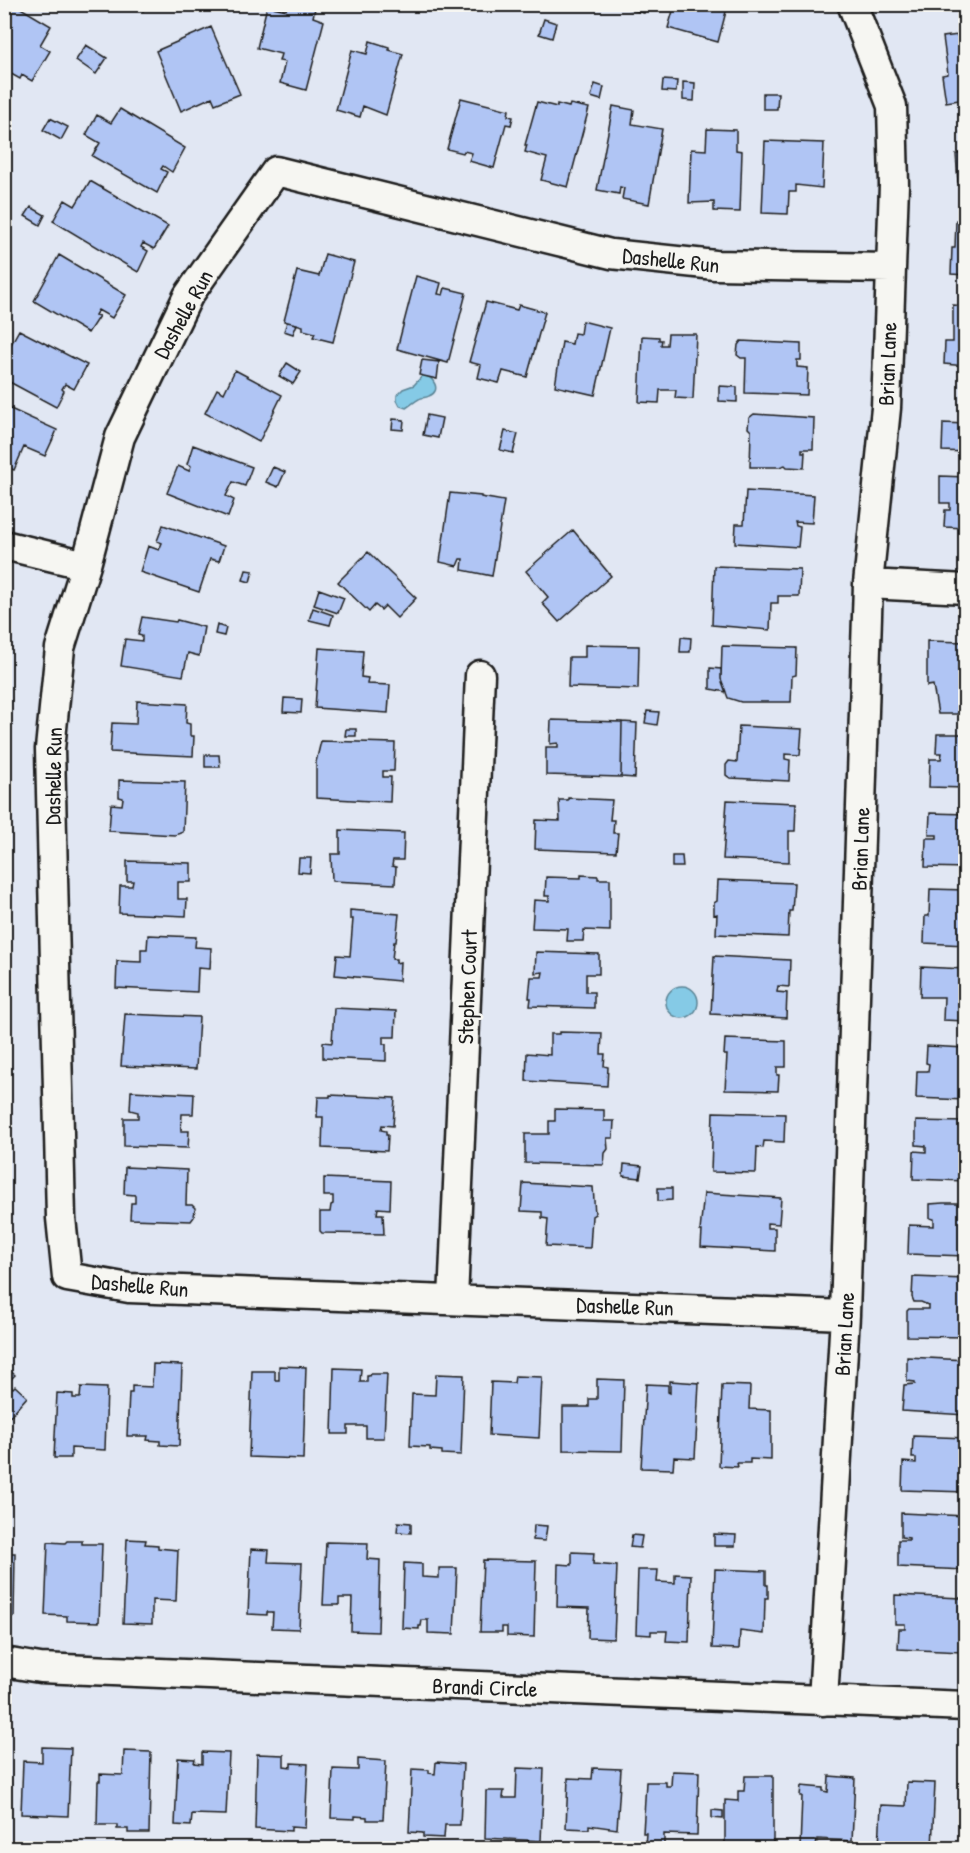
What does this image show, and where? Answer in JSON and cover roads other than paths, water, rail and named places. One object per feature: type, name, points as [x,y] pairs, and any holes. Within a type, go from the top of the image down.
[{"type":"street","name":"Brian Lane","points":[[823,1701],[845,1315],[868,584],[886,408],[894,185],[892,106],[852,4]]},
{"type":"street","name":"Dashelle Run","points":[[845,1315],[129,1288],[67,1277],[61,1218],[50,749],[60,648],[86,565],[120,437],[188,296],[276,171],[611,254],[715,266],[890,268]]},
{"type":"street","points":[[4,545],[86,565]]},
{"type":"street","points":[[868,584],[966,589]]},
{"type":"street","name":"Stephen Court","points":[[453,1300],[480,675]]},
{"type":"street","name":"Brandi Circle","points":[[4,1662],[40,1668],[966,1706]]},
{"type":"water","points":[[423,375],[435,384],[433,394],[420,398],[406,408],[400,406],[397,395],[403,389],[414,385]]},
{"type":"water","points":[[682,986],[693,991],[698,1002],[693,1013],[682,1018],[671,1013],[666,1002],[671,991]]}]
